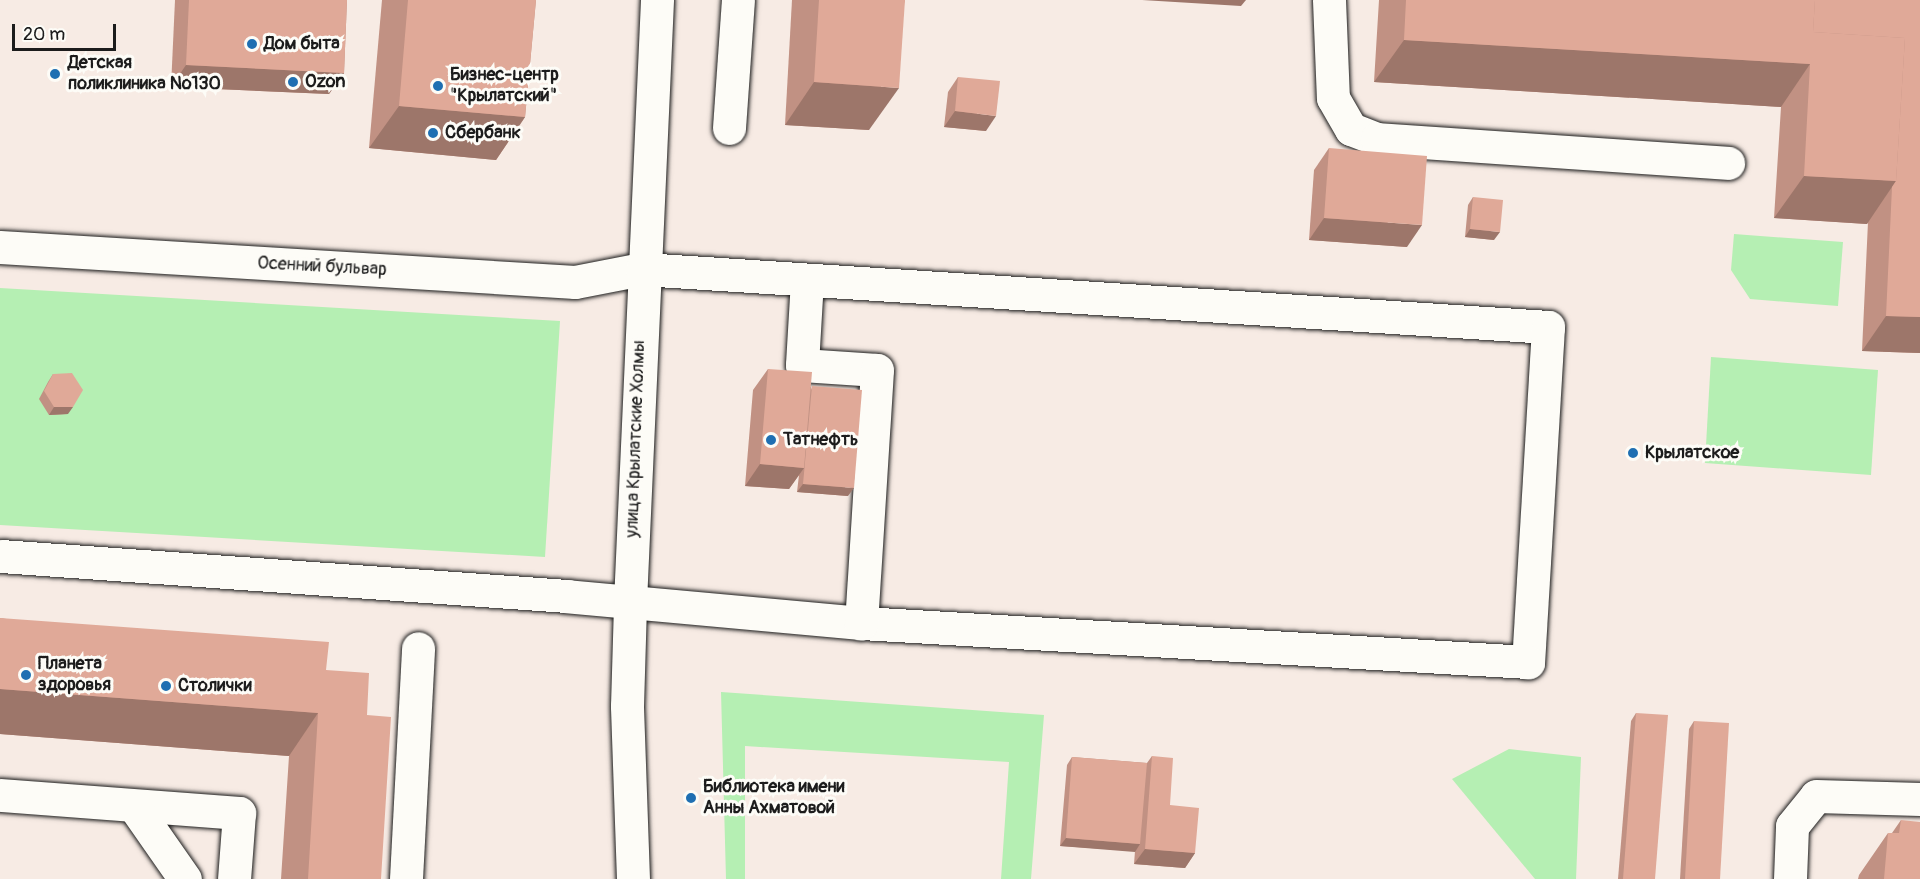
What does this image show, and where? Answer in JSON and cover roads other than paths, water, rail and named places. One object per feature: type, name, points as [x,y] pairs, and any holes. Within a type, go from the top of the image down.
[{"type":"street","name":"улица Крылатские Холмы","points":[[633,879],[627,706],[642,268],[657,0]]},
{"type":"street","points":[[729,128],[738,0]]},
{"type":"street","points":[[1329,0],[1332,98],[1351,129],[1377,139],[1728,164]]},
{"type":"street","name":"Осенний бульвар","points":[[0,247],[575,282],[642,268],[1548,327],[1528,663],[861,623]]},
{"type":"street","points":[[0,556],[630,602],[861,623],[877,370],[802,365],[807,280]]},
{"type":"street","points":[[406,879],[418,648]]},
{"type":"street","points":[[0,795],[239,813],[234,879]]},
{"type":"street","points":[[1790,879],[1792,826],[1816,796],[1920,799]]},
{"type":"street","points":[[134,806],[185,879]]},
{"type":"place","name":"Дом быта","points":[[252,44]]},
{"type":"place","name":"Детская поликлиника №130","points":[[55,74]]},
{"type":"place","name":"Ozon","points":[[293,82]]},
{"type":"place","name":"Бизнес-центр \"Крылатский\"","points":[[438,86]]},
{"type":"place","name":"Сбербанк","points":[[433,133]]},
{"type":"place","name":"Татнефть","points":[[771,440]]},
{"type":"place","name":"Крылатское","points":[[1633,453]]},
{"type":"place","name":"Планета здоровья","points":[[26,675]]},
{"type":"place","name":"Столички","points":[[166,686]]},
{"type":"place","name":"Библиотека имени Анны Ахматовой","points":[[691,798]]}]
